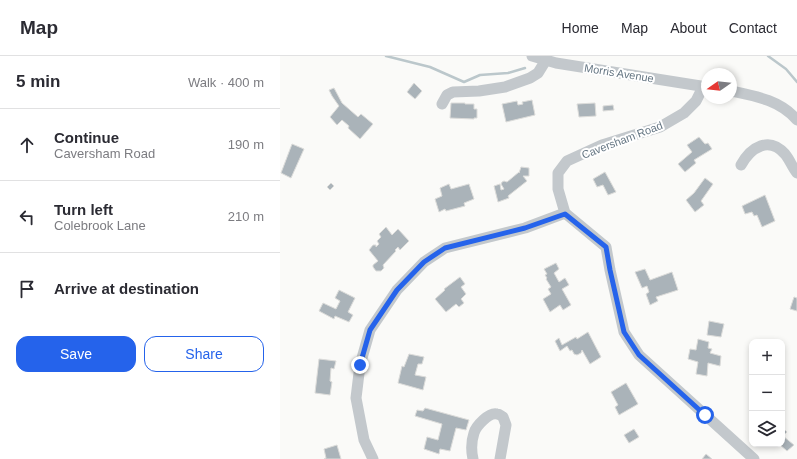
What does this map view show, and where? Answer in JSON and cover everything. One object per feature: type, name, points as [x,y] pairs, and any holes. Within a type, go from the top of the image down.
[{"type":"street","name":"Morris Avenue","points":[[532,56],[556,63],[701,86]]},
{"type":"street","points":[[442,104],[447,95],[453,92],[505,88],[530,78],[538,73],[546,60]]},
{"type":"street","points":[[737,93],[753,95],[770,101],[781,106],[797,120]]},
{"type":"street","name":"Caversham Road","points":[[565,214],[558,189],[558,173],[567,161],[602,145],[660,127],[684,113],[696,102],[701,94]]},
{"type":"street","points":[[741,165],[751,152],[766,144],[775,146],[785,155],[797,173]]},
{"type":"street","points":[[373,459],[364,440],[356,398],[360,365],[370,330],[397,290],[424,262],[445,248],[525,228],[565,214],[606,247],[624,332],[639,355],[754,459]]},
{"type":"street","points":[[473,459],[471,449],[474,432],[482,421],[491,415],[497,414],[503,416],[506,425],[500,459]]},
{"type":"building","points":[[414,83],[422,91],[415,99],[407,92]]},
{"type":"building","points":[[334,88],[342,103],[358,117],[361,114],[373,124],[360,139],[342,120],[337,125],[330,117],[339,106],[329,90]]},
{"type":"building","points":[[532,100],[535,115],[506,122],[502,104],[517,101],[518,105],[523,104],[522,102]]},
{"type":"building","points":[[451,103],[474,104],[474,109],[477,109],[477,118],[450,118]]},
{"type":"building","points":[[595,103],[596,116],[579,117],[577,104]]},
{"type":"building","points":[[613,105],[614,110],[603,111],[603,106]]},
{"type":"building","points":[[699,137],[705,144],[708,143],[712,149],[694,160],[696,163],[685,172],[678,164],[692,152],[687,145]]},
{"type":"building","points":[[292,144],[304,149],[291,178],[281,173]]},
{"type":"building","points":[[521,167],[529,168],[529,176],[523,176],[527,181],[508,196],[509,198],[498,202],[494,186],[500,184],[501,190],[504,189],[501,184],[502,182],[507,182],[519,173]]},
{"type":"building","points":[[605,172],[616,192],[608,195],[603,185],[597,187],[593,179]]},
{"type":"building","points":[[705,178],[713,184],[701,201],[704,205],[695,212],[686,200],[694,193]]},
{"type":"building","points":[[331,183],[334,186],[330,190],[327,187]]},
{"type":"building","points":[[449,184],[451,189],[469,184],[474,199],[464,203],[465,206],[446,211],[445,209],[439,212],[435,199],[442,196],[440,188]]},
{"type":"building","points":[[765,195],[775,221],[762,227],[757,215],[754,216],[752,212],[745,214],[742,206]]},
{"type":"building","points":[[386,227],[392,235],[398,229],[409,241],[400,250],[398,247],[395,250],[396,251],[383,265],[384,268],[381,271],[376,271],[373,265],[378,261],[369,250],[373,245],[376,245],[376,247],[379,244],[377,241],[381,237],[379,234]]},
{"type":"building","points":[[556,263],[559,269],[554,273],[559,282],[565,278],[569,285],[562,289],[571,305],[563,310],[560,305],[550,312],[543,299],[551,294],[548,289],[551,287],[546,279],[547,278],[545,275],[547,274],[544,269]]},
{"type":"building","points":[[645,269],[650,280],[672,272],[678,290],[656,297],[658,301],[650,305],[646,294],[649,292],[647,286],[642,288],[635,272]]},
{"type":"building","points":[[460,277],[465,284],[461,287],[466,294],[461,299],[464,303],[459,307],[456,304],[446,312],[435,299],[445,290],[444,289]]},
{"type":"building","points":[[339,290],[355,298],[348,312],[353,315],[349,322],[335,316],[334,319],[319,311],[323,303],[336,309],[340,301],[335,298]]},
{"type":"building","points":[[794,297],[797,298],[797,311],[790,309]]},
{"type":"building","points":[[709,321],[724,324],[721,337],[707,335]]},
{"type":"building","points":[[588,332],[601,357],[590,364],[582,350],[581,353],[577,355],[574,354],[572,350],[570,351],[567,346],[560,351],[555,341],[559,338],[562,345],[576,337],[577,339]]},
{"type":"building","points":[[698,339],[709,342],[708,348],[712,349],[710,353],[721,356],[720,366],[708,363],[707,376],[696,374],[698,362],[688,359],[690,349],[696,350]]},
{"type":"building","points":[[409,354],[424,357],[422,364],[418,364],[415,375],[426,377],[423,390],[398,383],[402,366],[404,367]]},
{"type":"building","points":[[319,359],[336,361],[334,369],[331,368],[330,381],[332,382],[330,395],[315,393]]},
{"type":"building","points":[[626,383],[638,404],[619,415],[615,407],[618,405],[611,392]]},
{"type":"building","points":[[425,408],[469,420],[466,430],[456,428],[450,451],[440,449],[439,454],[424,449],[427,437],[438,440],[442,424],[415,416],[417,410],[423,411]]},
{"type":"building","points":[[634,429],[639,437],[629,443],[624,435]]},
{"type":"building","points":[[785,438],[794,445],[787,451],[782,447],[785,447]]},
{"type":"building","points":[[337,445],[341,459],[324,459],[326,458],[324,449]]},
{"type":"building","points":[[706,454],[712,459],[702,459]]},
{"type":"waterway","points":[[386,56],[430,67],[464,82],[480,75],[508,73],[525,68]]},
{"type":"waterway","points":[[768,56],[786,69],[797,82]]},
{"type":"route","points":[[360,365],[370,330],[397,290],[424,262],[445,248],[525,228],[565,214],[606,247],[613,286],[624,332],[639,355],[705,415]]}]
